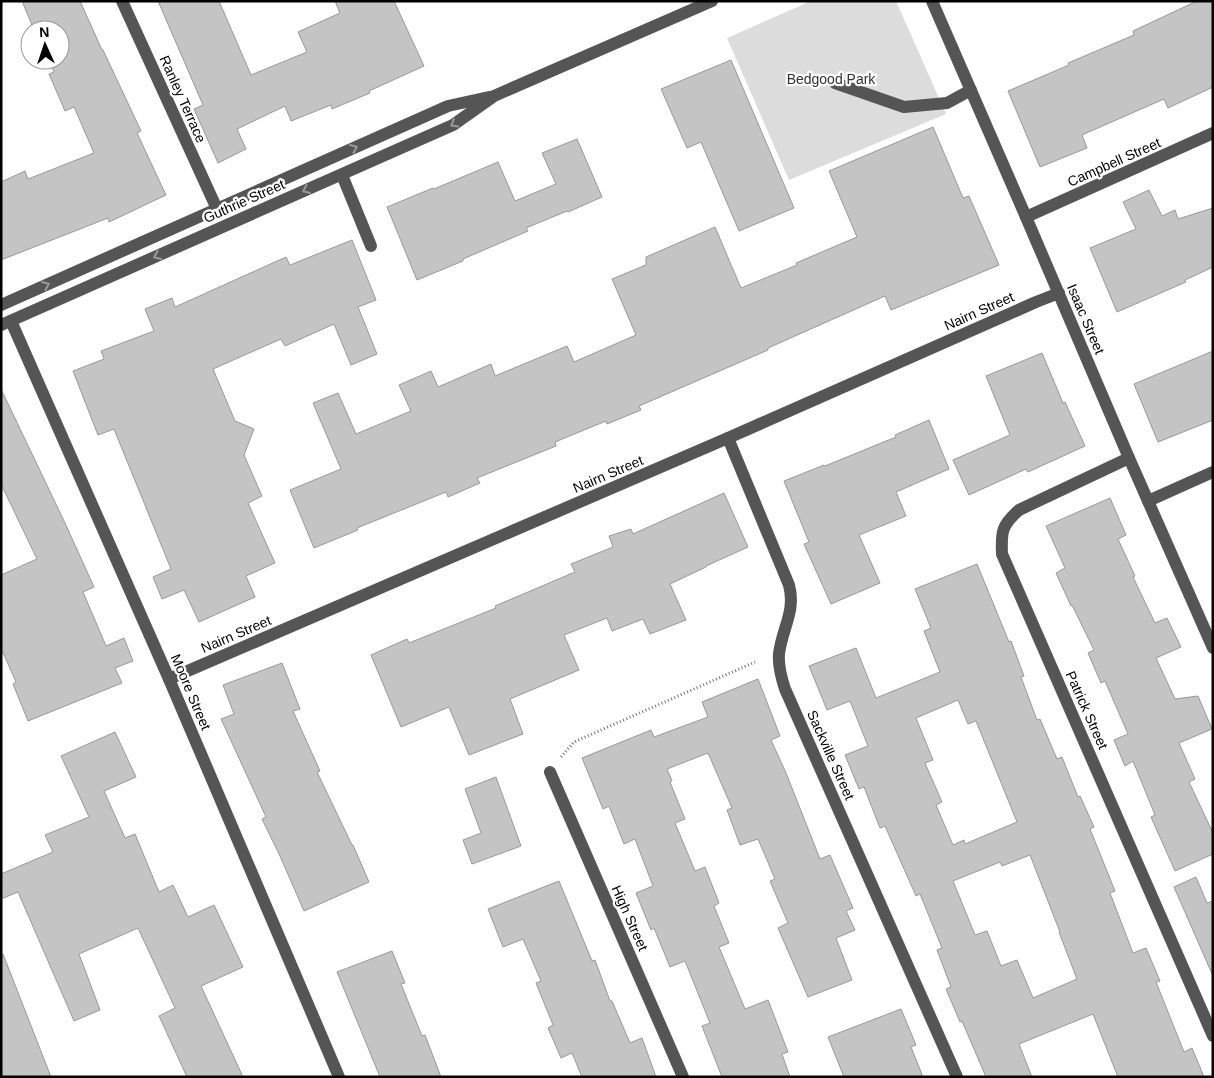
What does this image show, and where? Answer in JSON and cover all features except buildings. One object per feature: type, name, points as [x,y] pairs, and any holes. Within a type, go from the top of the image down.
[{"type":"street","name":"Ranley Terrace","points":[[122,1],[217,209]]},
{"type":"street","name":"Guthrie Street","points":[[1,304],[448,106],[494,96],[712,1]]},
{"type":"street","name":"Isaac Street","points":[[932,1],[1213,648]]},
{"type":"street","points":[[835,83],[904,107],[948,103],[971,90]]},
{"type":"street","name":"Guthrie Street","points":[[6,323],[453,125],[494,96]]},
{"type":"street","name":"Campbell Street","points":[[1026,217],[1213,133]]},
{"type":"street","points":[[342,175],[371,246]]},
{"type":"street","name":"Nairn Street","points":[[169,679],[728,438],[1058,293]]},
{"type":"street","name":"Moore Street","points":[[6,323],[169,679],[340,1077]]},
{"type":"street","name":"Sackville Street","points":[[728,438],[790,585],[792,594],[790,614],[779,654],[780,675],[956,1077]]},
{"type":"street","name":"Patrick Street","points":[[1129,458],[1019,510],[1004,526],[1001,539],[1002,554],[1213,1036]]},
{"type":"street","points":[[1148,501],[1213,472]]},
{"type":"street","name":"High Street","points":[[550,772],[683,1077]]},
{"type":"path","points":[[550,772],[574,742],[755,662]]},
{"type":"green space","name":"Bedgood Park","points":[[811,1],[896,1],[946,114],[789,180],[727,38]]}]
